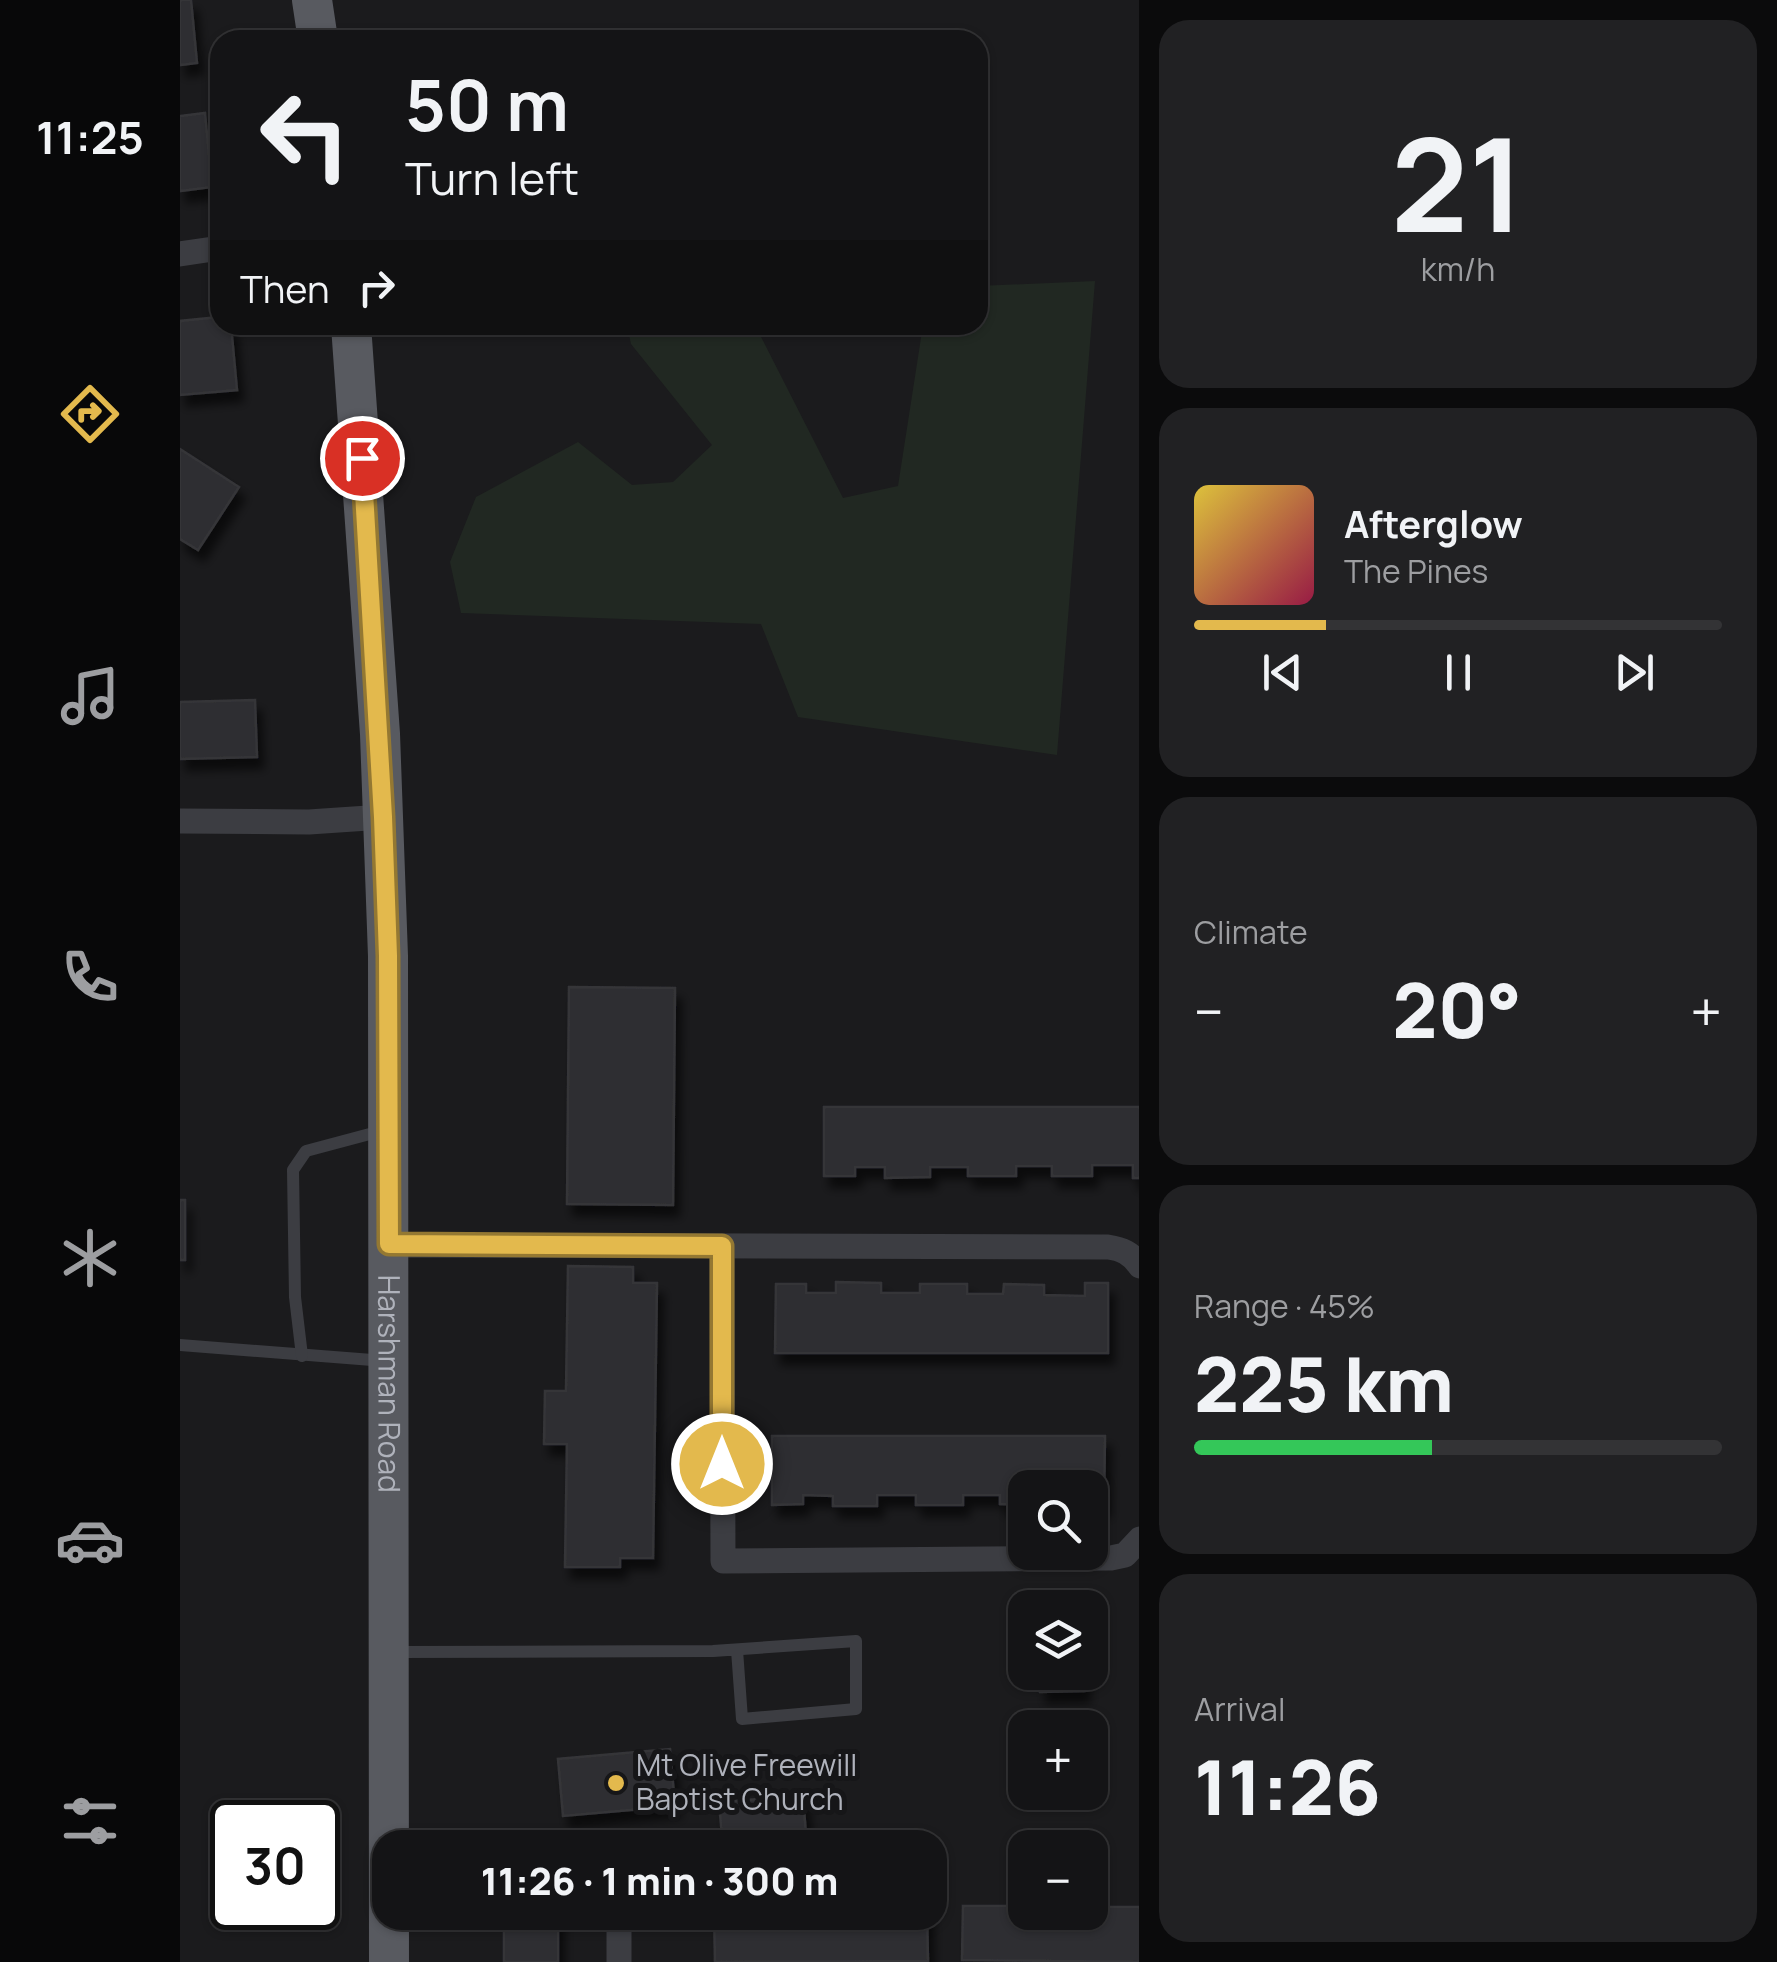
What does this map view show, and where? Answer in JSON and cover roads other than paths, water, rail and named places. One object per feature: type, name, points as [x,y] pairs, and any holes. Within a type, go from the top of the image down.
[{"type":"main road","points":[[312,0],[316,30]]},
{"type":"main road","name":"Harshman Road","points":[[352,335],[383,817],[389,1244],[389,1962]]},
{"type":"street","points":[[180,254],[210,250]]},
{"type":"street","points":[[180,821],[309,822],[383,817]]},
{"type":"street","points":[[389,1244],[1108,1247],[1120,1248],[1139,1265]]},
{"type":"street","points":[[722,1246],[722,1561],[1112,1558],[1125,1555],[1139,1541]]},
{"type":"street","points":[[619,1930],[619,1962]]},
{"type":"lane","points":[[302,1356],[296,1297],[293,1170],[306,1151],[388,1129]]},
{"type":"lane","points":[[180,1346],[388,1361]]},
{"type":"lane","points":[[388,1652],[737,1650],[856,1642],[856,1710],[742,1719],[737,1650]]},
{"type":"place","name":"Mt Olive Freewill Baptist Church","points":[[616,1783]]}]
